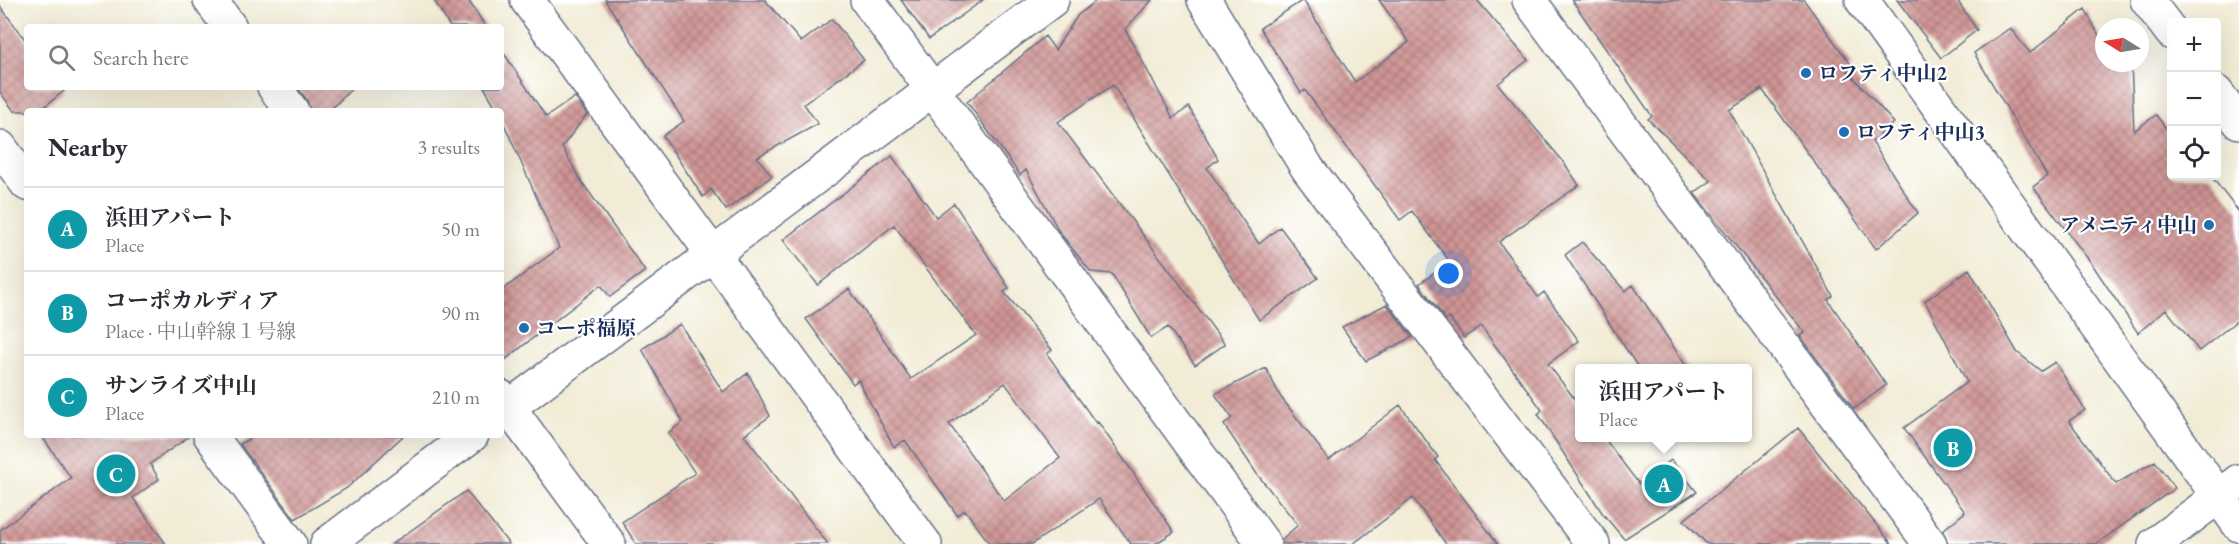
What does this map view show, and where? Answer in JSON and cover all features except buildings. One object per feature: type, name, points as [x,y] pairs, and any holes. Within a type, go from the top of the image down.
[{"type":"street","points":[[210,0],[228,24]]},
{"type":"street","points":[[527,0],[926,544]]},
{"type":"street","points":[[867,0],[1264,544]]},
{"type":"street","points":[[609,544],[504,406],[713,254],[1052,0]]},
{"type":"street","points":[[1204,0],[1308,170],[1593,544]]},
{"type":"street","points":[[1529,0],[1930,544]]},
{"type":"street","points":[[1862,0],[2229,489],[2239,525]]},
{"type":"street","points":[[2147,0],[2167,26]]},
{"type":"street","points":[[276,90],[290,108]]},
{"type":"street","points":[[2221,97],[2239,122]]},
{"type":"street","points":[[0,147],[24,180]]},
{"type":"street","points":[[212,438],[290,544]]},
{"type":"street","points":[[327,544],[468,438]]},
{"type":"street","points":[[2155,544],[2229,489]]},
{"type":"place","name":"ロフティ中山2","points":[[1806,73]]},
{"type":"place","name":"ロフティ中山3","points":[[1844,132]]},
{"type":"place","name":"アメニティ中山","points":[[2209,225]]},
{"type":"place","name":"コーポ福原","points":[[524,328]]},
{"type":"place","name":"コーポカルディア","points":[[1953,448]]},
{"type":"place","name":"サンライズ中山","points":[[116,474]]},
{"type":"place","name":"浜田アパート","points":[[1664,484]]}]
